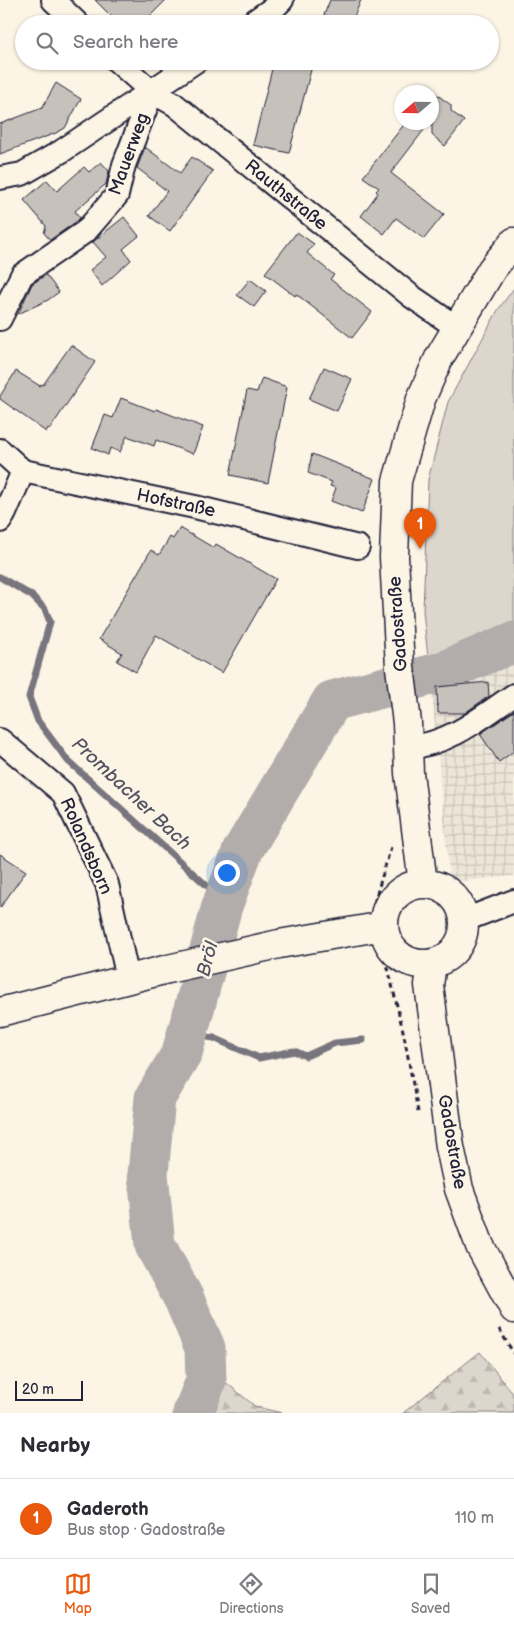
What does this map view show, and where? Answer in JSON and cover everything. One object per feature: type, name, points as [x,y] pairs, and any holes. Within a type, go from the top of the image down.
[{"type":"main road","name":"Gadostraße","points":[[423,884],[409,773],[400,667],[394,557],[397,481],[421,399],[439,358],[492,269],[514,242]]},
{"type":"main road","points":[[434,885],[445,890],[454,897],[464,917],[464,930],[461,941],[454,952],[444,960],[432,964],[421,965],[409,962],[391,948],[386,938],[384,926],[385,913],[390,902],[399,892],[411,886],[434,885]]},
{"type":"main road","points":[[0,1012],[168,969],[279,944],[384,926]]},
{"type":"main road","name":"Gadostraße","points":[[432,964],[429,985],[450,1147],[459,1189],[480,1246],[514,1309]]},
{"type":"street","points":[[53,0],[69,15]]},
{"type":"street","points":[[263,15],[282,0]]},
{"type":"street","name":"Rauthstraße","points":[[127,70],[152,92],[174,104],[411,296],[456,327]]},
{"type":"street","points":[[0,178],[22,174],[62,151],[183,70]]},
{"type":"street","name":"Mauerweg","points":[[0,319],[22,275],[86,231],[117,195],[124,165],[152,92]]},
{"type":"street","points":[[0,450],[23,471],[0,521]]},
{"type":"street","name":"Hofstraße","points":[[23,471],[196,507],[358,547]]},
{"type":"street","points":[[407,736],[428,746],[459,733],[514,695]]},
{"type":"street","name":"Rolandsborn","points":[[0,740],[63,793],[107,884],[128,979]]},
{"type":"street","points":[[464,917],[475,916],[514,901]]},
{"type":"shaded area","points":[[514,649],[514,876],[450,882],[431,685]]},
{"type":"green space","points":[[514,288],[514,649],[431,685],[423,611],[428,480],[448,402],[498,310]]},
{"type":"green space","points":[[480,1352],[514,1395],[514,1413],[403,1413]]},
{"type":"green space","points":[[218,1376],[256,1407],[282,1413],[210,1413]]},
{"type":"building","points":[[95,0],[166,0],[151,15],[110,15]]},
{"type":"building","points":[[330,0],[361,0],[355,15],[324,15]]},
{"type":"building","points":[[272,70],[311,70],[289,153],[253,145]]},
{"type":"building","points":[[56,83],[81,99],[65,128],[0,154],[0,124],[42,108]]},
{"type":"building","points":[[439,96],[451,105],[451,111],[464,121],[445,146],[432,135],[432,130],[439,130]]},
{"type":"building","points":[[400,130],[424,130],[391,173],[444,214],[424,239],[396,218],[384,234],[361,216],[378,193],[376,191],[379,188],[363,177]]},
{"type":"building","points":[[145,147],[180,173],[192,157],[213,171],[170,231],[149,216],[167,191],[137,168]]},
{"type":"building","points":[[101,162],[109,171],[106,184],[75,211],[80,218],[77,221],[50,240],[44,233],[46,226],[24,200],[47,180],[57,191],[84,167],[89,172]]},
{"type":"building","points":[[124,217],[139,236],[123,249],[131,260],[102,286],[90,270],[106,257],[93,242]]},
{"type":"building","points":[[297,232],[314,244],[307,253],[334,275],[330,279],[372,312],[352,338],[296,294],[295,296],[265,273]]},
{"type":"building","points":[[46,275],[59,292],[48,300],[18,314],[32,284]]},
{"type":"building","points":[[250,279],[266,291],[254,307],[237,295]]},
{"type":"building","points":[[71,345],[95,362],[50,429],[48,428],[46,432],[0,399],[0,396],[16,371],[40,386],[41,384],[43,385]]},
{"type":"building","points":[[324,367],[352,379],[337,411],[309,399]]},
{"type":"building","points":[[262,378],[287,387],[268,483],[230,475],[247,390],[257,392]]},
{"type":"building","points":[[121,398],[203,427],[193,454],[156,440],[154,446],[127,436],[120,452],[110,448],[108,455],[92,448],[105,415],[113,418]]},
{"type":"building","points":[[312,454],[375,479],[362,513],[331,501],[336,488],[330,486],[332,482],[308,473]]},
{"type":"building","points":[[180,528],[214,548],[216,544],[276,579],[222,673],[156,635],[136,672],[117,661],[122,653],[99,639],[151,550],[159,555],[170,537],[173,539]]},
{"type":"building","points":[[488,682],[489,696],[465,713],[438,713],[437,687]]},
{"type":"building","points":[[514,711],[514,751],[499,762],[480,734]]},
{"type":"building","points":[[0,854],[26,871],[0,908]]},
{"type":"waterway","name":"Prombacher Bach","points":[[0,577],[32,596],[45,609],[50,622],[29,697],[38,721],[68,761],[224,901]]},
{"type":"waterway","name":"Bröl","points":[[193,1413],[206,1381],[205,1348],[184,1299],[155,1245],[148,1174],[155,1098],[182,1053],[222,906],[243,850],[332,701],[442,672],[514,642]]},
{"type":"waterway","points":[[187,1034],[214,1038],[259,1058],[294,1051],[306,1056],[335,1043],[363,1040]]},
{"type":"place","name":"Gaderoth","points":[[420,549]]}]
